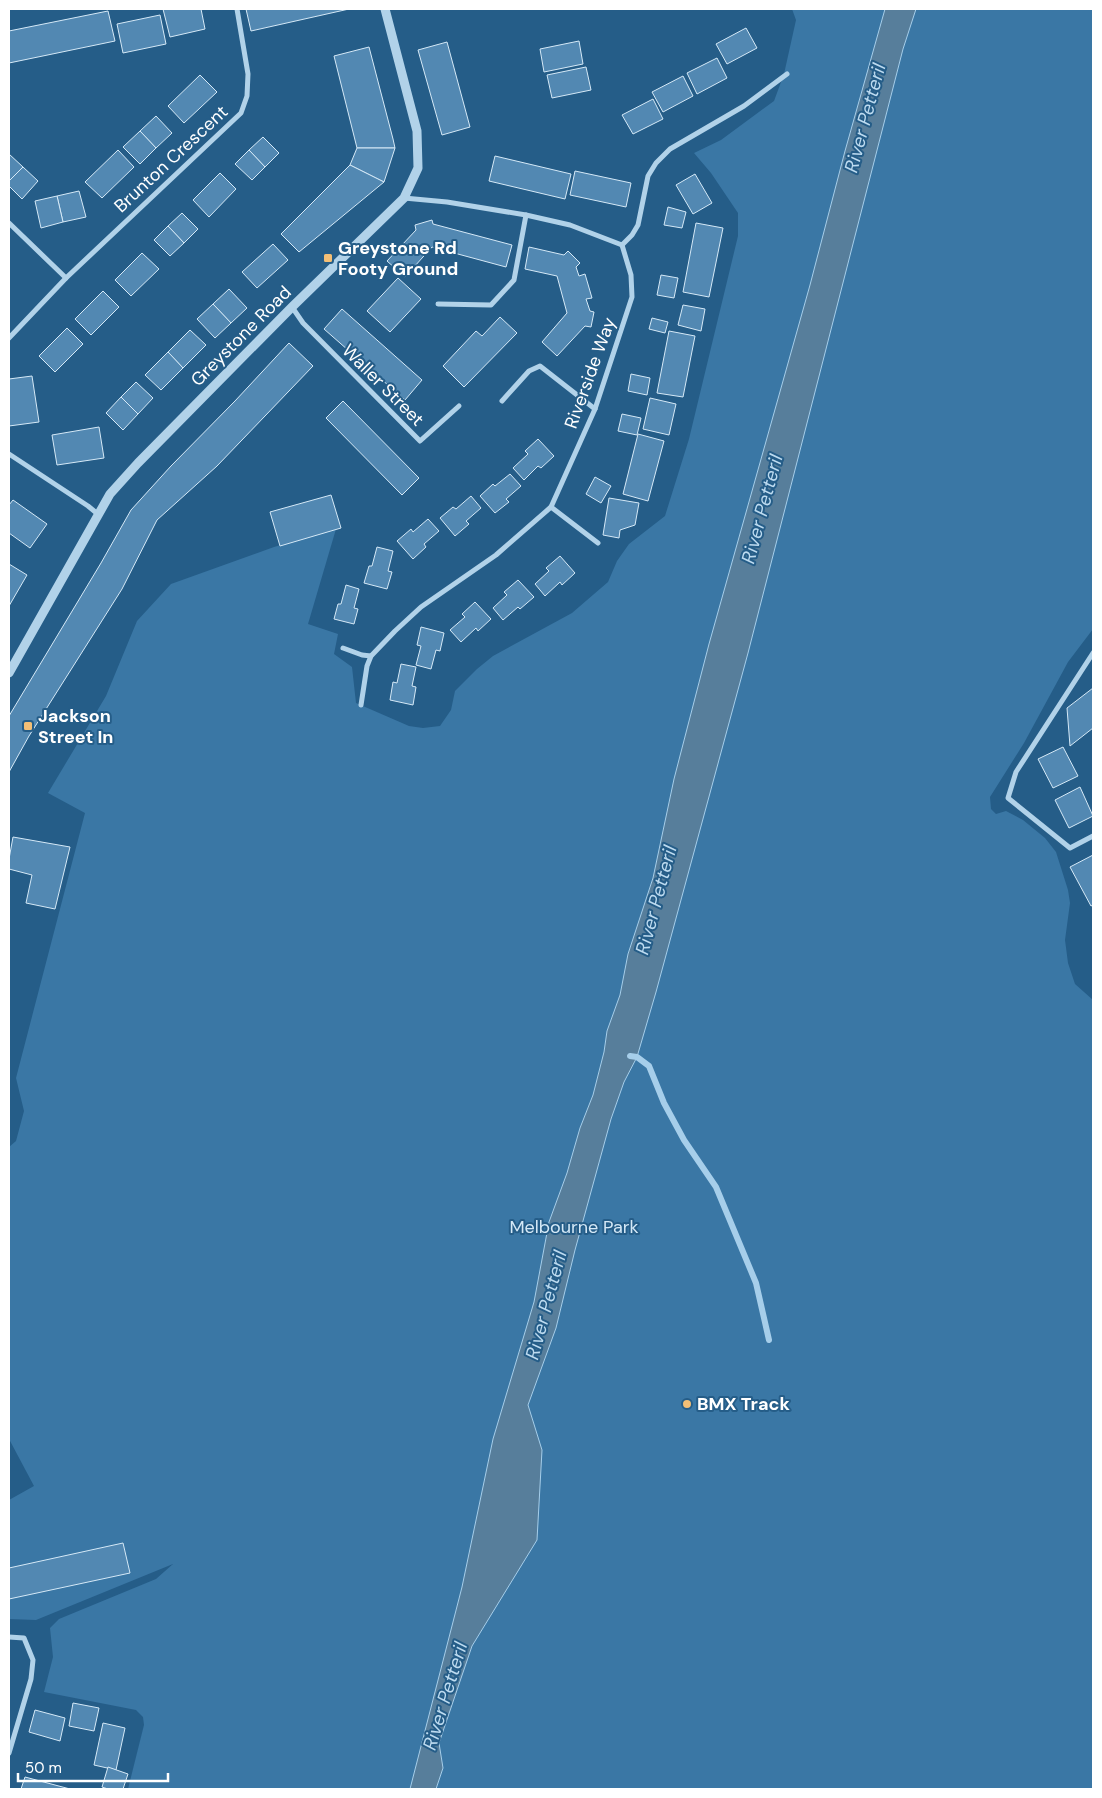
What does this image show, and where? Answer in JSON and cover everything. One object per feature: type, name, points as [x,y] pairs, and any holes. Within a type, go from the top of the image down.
[{"type":"street","name":"Brunton Crescent","points":[[9,338],[66,278],[241,113],[247,96],[248,74],[237,9]]},
{"type":"street","name":"Greystone Road","points":[[9,673],[110,494],[138,463],[292,307],[404,198],[418,168],[417,131],[385,9]]},
{"type":"street","points":[[404,198],[447,202],[526,215],[570,225],[622,245],[638,225],[648,176],[656,163],[670,149],[744,106],[787,74]]},
{"type":"street","points":[[438,304],[491,306],[514,280],[526,215]]},
{"type":"street","points":[[9,223],[66,278]]},
{"type":"street","name":"Riverside Way","points":[[361,705],[366,666],[371,656],[422,607],[496,555],[551,507],[594,409],[632,297],[631,275],[622,245]]},
{"type":"street","name":"Waller Street","points":[[292,307],[303,323],[420,442],[459,406]]},
{"type":"street","points":[[502,401],[529,371],[540,366],[594,409]]},
{"type":"street","points":[[9,454],[99,515]]},
{"type":"street","points":[[551,507],[598,543]]},
{"type":"street","points":[[343,648],[362,655],[371,656]]},
{"type":"street","points":[[1093,653],[1016,772],[1008,798],[1070,848],[1093,836]]},
{"type":"street","points":[[9,1637],[24,1638],[33,1660],[31,1679],[9,1753]]},
{"type":"green space","name":"Melbourne Park","points":[[792,9],[1093,9],[1093,629],[1068,662],[1024,743],[990,797],[991,809],[996,814],[1006,811],[1023,820],[1045,838],[1056,852],[1068,890],[1070,903],[1065,940],[1068,963],[1075,984],[1093,1000],[1093,1789],[128,1789],[144,1725],[143,1717],[136,1710],[44,1692],[53,1657],[50,1628],[59,1619],[156,1579],[173,1564],[36,1620],[9,1619],[9,1500],[34,1486],[9,1439],[9,1147],[16,1141],[24,1111],[16,1078],[85,813],[48,793],[106,696],[137,621],[171,584],[274,547],[336,529],[308,624],[338,634],[334,654],[352,667],[356,703],[409,726],[423,728],[440,726],[451,710],[455,691],[493,656],[572,613],[608,582],[617,561],[629,544],[665,516],[689,439],[738,236],[738,213],[711,173],[694,153],[721,140],[774,101],[784,74],[796,20]]},
{"type":"water","name":"River Petteril","points":[[885,9],[916,9],[903,49],[748,653],[656,992],[637,1057],[624,1082],[611,1119],[556,1328],[528,1405],[542,1450],[537,1540],[472,1646],[439,1743],[443,1768],[436,1789],[410,1789],[462,1587],[493,1439],[534,1302],[549,1222],[593,1095],[604,1052],[607,1031],[620,995],[628,954],[653,878],[674,779],[709,644]]},
{"type":"building","points":[[163,9],[201,9],[205,29],[170,37]]},
{"type":"building","points":[[246,9],[349,9],[251,31]]},
{"type":"building","points":[[108,11],[115,41],[9,63],[9,31]]},
{"type":"building","points":[[160,15],[166,44],[123,53],[117,24]]},
{"type":"building","points":[[746,28],[757,48],[727,64],[716,44]]},
{"type":"building","points":[[579,41],[583,64],[544,72],[540,49]]},
{"type":"building","points":[[447,42],[470,127],[442,135],[418,50]]},
{"type":"building","points":[[369,47],[395,148],[357,148],[334,56]]},
{"type":"building","points":[[717,58],[727,78],[697,94],[687,73]]},
{"type":"building","points":[[586,67],[591,90],[552,98],[547,75]]},
{"type":"building","points":[[200,75],[217,92],[184,123],[168,106]]},
{"type":"building","points":[[683,76],[693,96],[663,112],[652,92]]},
{"type":"building","points":[[653,99],[663,119],[633,134],[622,115]]},
{"type":"building","points":[[156,116],[172,133],[156,148],[140,131]]},
{"type":"building","points":[[140,131],[156,148],[140,164],[123,147]]},
{"type":"building","points":[[263,137],[279,153],[265,167],[249,150]]},
{"type":"building","points":[[357,148],[395,148],[384,182],[350,165]]},
{"type":"building","points":[[118,150],[134,167],[102,198],[85,182]]},
{"type":"building","points":[[249,150],[265,167],[252,180],[235,164]]},
{"type":"building","points":[[9,154],[23,167],[9,181]]},
{"type":"building","points":[[495,156],[571,174],[565,199],[489,181]]},
{"type":"building","points":[[350,165],[384,182],[299,252],[281,234]]},
{"type":"building","points":[[23,167],[38,181],[22,199],[9,186],[9,181]]},
{"type":"building","points":[[575,171],[631,183],[626,207],[570,195]]},
{"type":"building","points":[[220,173],[236,189],[209,217],[193,200]]},
{"type":"building","points":[[695,174],[712,203],[693,214],[676,185]]},
{"type":"building","points":[[79,191],[86,217],[63,222],[57,196]]},
{"type":"building","points":[[57,196],[63,222],[41,228],[35,201]]},
{"type":"building","points":[[668,207],[686,212],[682,228],[664,225]]},
{"type":"building","points":[[182,213],[198,229],[184,243],[168,226]]},
{"type":"building","points":[[432,220],[433,224],[512,245],[506,267],[432,247],[405,277],[387,261],[416,230],[415,225]]},
{"type":"building","points":[[696,223],[723,228],[709,297],[683,292]]},
{"type":"building","points":[[168,226],[184,243],[170,256],[154,240]]},
{"type":"building","points":[[273,244],[288,260],[257,288],[242,272]]},
{"type":"building","points":[[529,247],[564,255],[568,251],[580,263],[576,267],[579,276],[585,274],[592,298],[586,299],[590,311],[594,312],[591,327],[585,326],[557,356],[542,342],[567,313],[557,276],[525,269]]},
{"type":"building","points":[[142,253],[159,269],[131,296],[115,280]]},
{"type":"building","points":[[661,275],[678,278],[674,298],[657,295]]},
{"type":"building","points":[[398,278],[421,299],[390,332],[367,311]]},
{"type":"building","points":[[229,289],[247,308],[231,323],[213,304]]},
{"type":"building","points":[[103,291],[119,307],[91,335],[75,319]]},
{"type":"building","points":[[213,304],[231,323],[215,338],[197,319]]},
{"type":"building","points":[[683,305],[705,309],[701,331],[678,325]]},
{"type":"building","points":[[342,309],[422,380],[405,400],[324,329]]},
{"type":"building","points":[[500,317],[517,333],[464,387],[443,366],[476,331],[482,336]]},
{"type":"building","points":[[652,318],[668,322],[665,333],[649,329]]},
{"type":"building","points":[[67,328],[83,344],[55,372],[39,356]]},
{"type":"building","points":[[190,330],[206,345],[183,368],[168,352]]},
{"type":"building","points":[[669,331],[695,336],[683,397],[657,393]]},
{"type":"building","points":[[289,343],[313,366],[217,466],[157,520],[122,589],[29,736],[9,772],[9,716],[131,510]]},
{"type":"building","points":[[168,352],[183,368],[161,390],[145,375]]},
{"type":"building","points":[[631,374],[650,378],[647,395],[628,391]]},
{"type":"building","points":[[32,376],[39,422],[9,426],[9,379]]},
{"type":"building","points":[[136,382],[153,398],[138,414],[121,397]]},
{"type":"building","points":[[121,397],[138,414],[123,430],[106,413]]},
{"type":"building","points":[[650,398],[676,404],[669,435],[643,429]]},
{"type":"building","points":[[343,401],[419,478],[402,495],[326,418]]},
{"type":"building","points":[[622,414],[641,418],[637,435],[618,431]]},
{"type":"building","points":[[99,427],[104,458],[57,465],[52,435]]},
{"type":"building","points":[[638,434],[664,441],[648,501],[623,494]]},
{"type":"building","points":[[538,439],[554,456],[541,468],[538,466],[524,480],[513,468],[528,454],[525,451]]},
{"type":"building","points":[[510,474],[521,486],[506,499],[509,502],[495,513],[480,496],[493,484],[495,486]]},
{"type":"building","points":[[595,477],[611,486],[601,503],[586,494]]},
{"type":"building","points":[[331,495],[341,528],[280,546],[270,512]]},
{"type":"building","points":[[471,496],[481,508],[466,521],[469,524],[455,536],[440,518],[453,507],[456,509]]},
{"type":"building","points":[[609,498],[639,503],[635,525],[620,530],[619,538],[603,535]]},
{"type":"building","points":[[13,500],[47,524],[30,548],[9,533],[9,505]]},
{"type":"building","points":[[428,519],[439,531],[424,544],[426,547],[413,559],[397,541],[411,529],[413,532]]},
{"type":"building","points":[[377,547],[393,551],[388,571],[392,572],[387,589],[364,583],[369,566],[372,566]]},
{"type":"building","points":[[560,556],[575,573],[562,585],[560,582],[545,596],[535,584],[549,571],[546,568]]},
{"type":"building","points":[[9,564],[27,575],[9,606]]},
{"type":"building","points":[[518,580],[534,597],[520,609],[518,607],[503,620],[493,608],[507,595],[504,592]]},
{"type":"building","points":[[346,585],[359,589],[354,608],[358,609],[354,624],[334,619],[338,604],[341,604]]},
{"type":"building","points":[[475,602],[491,619],[478,631],[476,628],[461,642],[450,630],[465,617],[462,614]]},
{"type":"building","points":[[421,627],[444,633],[440,651],[436,650],[431,669],[416,665],[421,646],[417,645]]},
{"type":"building","points":[[401,664],[416,667],[412,686],[416,687],[413,705],[390,700],[393,682],[397,683]]},
{"type":"building","points":[[1093,688],[1093,728],[1070,746],[1067,708]]},
{"type":"building","points":[[1063,747],[1078,776],[1053,788],[1038,759]]},
{"type":"building","points":[[1080,787],[1093,816],[1069,828],[1055,800]]},
{"type":"building","points":[[13,837],[70,847],[55,909],[26,903],[32,875],[9,869]]},
{"type":"building","points":[[1093,855],[1093,905],[1091,906],[1070,867]]},
{"type":"building","points":[[123,1543],[130,1573],[9,1599],[9,1568]]},
{"type":"building","points":[[73,1703],[99,1708],[94,1731],[69,1726]]},
{"type":"building","points":[[35,1710],[65,1718],[60,1741],[29,1732]]},
{"type":"building","points":[[103,1723],[125,1728],[116,1770],[94,1765]]},
{"type":"building","points":[[108,1767],[128,1774],[123,1789],[102,1787]]},
{"type":"building","points":[[25,1777],[70,1789],[21,1789]]},
{"type":"waterway","points":[[630,1056],[637,1057],[649,1066],[664,1103],[684,1140],[716,1187],[756,1283],[769,1340]]},
{"type":"place","name":"Greystone Rd Footy Ground","points":[[328,258]]},
{"type":"place","name":"Jackson Street In","points":[[28,726]]},
{"type":"place","name":"BMX Track","points":[[687,1404]]}]
